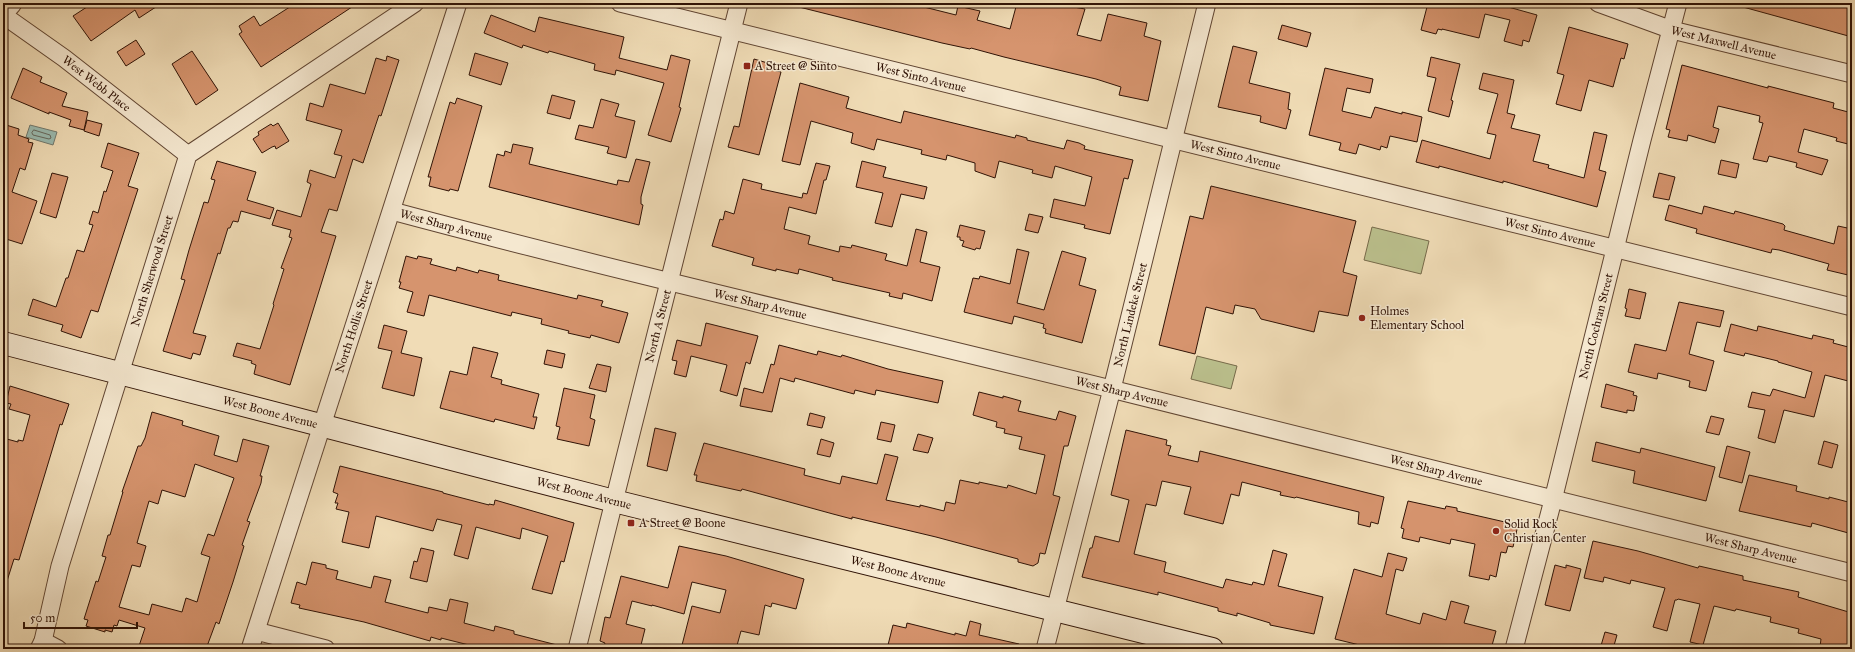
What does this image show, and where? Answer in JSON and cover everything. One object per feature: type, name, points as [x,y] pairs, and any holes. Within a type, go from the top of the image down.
[{"type":"main road","name":"West Boone Avenue","points":[[3,343],[614,501],[1212,649]]},
{"type":"street","points":[[3,12],[11,3]]},
{"type":"street","points":[[188,155],[415,3]]},
{"type":"street","name":"North Hollis Street","points":[[250,649],[458,3]]},
{"type":"street","name":"West Sinto Avenue","points":[[620,3],[1852,307]]},
{"type":"street","name":"North A Street","points":[[577,649],[739,3]]},
{"type":"street","name":"North Lindeke Street","points":[[1045,649],[1112,389],[1172,139],[1207,3]]},
{"type":"street","name":"West Maxwell Avenue","points":[[1598,3],[1672,30],[1852,74]]},
{"type":"street","name":"North Cochran Street","points":[[1514,649],[1678,3]]},
{"type":"street","name":"West Webb Place","points":[[3,15],[64,58],[188,155]]},
{"type":"street","name":"North Sherwood Street","points":[[47,646],[60,566],[188,155]]},
{"type":"street","name":"West Sharp Avenue","points":[[392,211],[670,282],[1112,389],[1553,500],[1852,573]]},
{"type":"street","points":[[256,631],[326,649]]},
{"type":"green space","points":[[1372,227],[1429,241],[1421,274],[1364,260]]},
{"type":"green space","points":[[1197,356],[1237,366],[1231,389],[1191,379]]},
{"type":"water","points":[[30,125],[57,132],[53,145],[26,137]]},
{"type":"building","points":[[93,3],[162,3],[139,18],[135,10],[91,41],[73,16]]},
{"type":"building","points":[[296,3],[358,3],[261,67],[239,34],[242,32],[239,26],[254,16],[260,26]]},
{"type":"building","points":[[800,3],[925,3],[924,7],[956,15],[958,6],[980,11],[977,20],[1010,29],[1017,3],[1051,3],[1085,9],[1077,35],[1101,41],[1108,14],[1147,23],[1144,36],[1161,41],[1148,101],[1119,95],[1121,87],[1096,79],[971,48],[942,43],[799,7]]},
{"type":"building","points":[[1428,3],[1494,3],[1537,15],[1529,42],[1523,40],[1522,46],[1504,41],[1510,20],[1485,14],[1479,38],[1442,29],[1438,29],[1436,34],[1421,30]]},
{"type":"building","points":[[1744,3],[1852,3],[1852,37],[1743,7]]},
{"type":"building","points":[[491,15],[535,32],[539,17],[624,37],[619,58],[667,70],[671,55],[690,60],[679,107],[681,108],[671,142],[648,135],[664,83],[616,70],[615,75],[594,70],[595,64],[549,51],[548,53],[523,45],[522,48],[484,33]]},
{"type":"building","points":[[1282,25],[1311,33],[1307,47],[1278,39]]},
{"type":"building","points":[[1569,27],[1628,44],[1624,59],[1621,58],[1613,87],[1589,80],[1581,111],[1556,104],[1564,75],[1557,73]]},
{"type":"building","points":[[136,40],[145,54],[126,66],[117,52]]},
{"type":"building","points":[[1233,46],[1257,52],[1249,83],[1290,93],[1288,109],[1291,110],[1286,129],[1260,122],[1261,116],[1218,107]]},
{"type":"building","points":[[192,51],[218,90],[196,105],[172,64]]},
{"type":"building","points":[[475,53],[508,63],[501,85],[469,75]]},
{"type":"building","points":[[387,56],[399,60],[381,116],[379,115],[363,163],[353,159],[337,211],[329,209],[321,232],[336,236],[290,385],[254,374],[256,365],[251,363],[252,361],[233,356],[237,343],[260,349],[274,305],[273,304],[284,269],[281,268],[292,238],[289,237],[291,230],[272,225],[277,210],[301,217],[311,184],[307,182],[310,170],[335,178],[342,156],[334,154],[342,130],[306,120],[310,103],[323,107],[330,84],[365,94],[376,58],[386,61]]},
{"type":"building","points":[[1431,57],[1460,64],[1451,100],[1453,101],[1449,117],[1428,111],[1436,78],[1427,76]]},
{"type":"building","points":[[754,59],[771,64],[770,69],[781,72],[759,155],[728,147],[734,126],[739,127]]},
{"type":"building","points":[[1682,65],[1768,88],[1768,86],[1834,103],[1833,108],[1852,113],[1852,145],[1836,141],[1837,138],[1804,129],[1798,152],[1828,160],[1822,175],[1796,167],[1797,163],[1769,156],[1767,162],[1753,159],[1763,123],[1759,122],[1760,116],[1718,106],[1713,127],[1719,129],[1715,143],[1688,135],[1687,141],[1668,137],[1670,130],[1666,129]]},
{"type":"building","points":[[23,68],[42,77],[40,82],[67,93],[62,106],[88,112],[84,130],[69,126],[71,120],[49,112],[49,114],[11,98]]},
{"type":"building","points":[[1325,68],[1373,79],[1370,93],[1347,88],[1342,111],[1371,118],[1375,107],[1402,114],[1402,112],[1422,117],[1417,142],[1390,136],[1387,148],[1381,146],[1380,150],[1359,144],[1356,154],[1339,150],[1341,143],[1309,135]]},
{"type":"building","points":[[1483,73],[1514,80],[1507,113],[1515,115],[1511,128],[1540,135],[1533,161],[1549,165],[1548,168],[1584,178],[1594,132],[1607,135],[1599,170],[1606,172],[1597,207],[1503,181],[1503,183],[1439,166],[1439,168],[1416,162],[1422,140],[1490,159],[1496,135],[1487,133],[1498,94],[1479,89]]},
{"type":"building","points":[[800,83],[849,97],[846,108],[901,123],[904,111],[1015,138],[1016,135],[1027,138],[1027,140],[1064,149],[1067,140],[1085,146],[1084,149],[1133,160],[1128,179],[1124,178],[1110,234],[1084,228],[1085,225],[1050,217],[1054,199],[1085,206],[1092,177],[1055,166],[1052,178],[1032,173],[1033,170],[999,161],[995,178],[975,171],[975,163],[947,155],[946,160],[921,154],[922,150],[877,139],[874,150],[851,143],[853,133],[811,121],[800,165],[782,161]]},
{"type":"building","points":[[552,95],[575,101],[570,119],[547,113]]},
{"type":"building","points":[[457,98],[482,106],[458,191],[450,189],[449,191],[429,186],[431,177],[428,177],[450,102],[455,104]]},
{"type":"building","points":[[601,99],[619,104],[615,116],[635,121],[626,158],[607,153],[609,147],[575,139],[579,125],[593,128]]},
{"type":"building","points":[[87,120],[102,124],[99,136],[84,131]]},
{"type":"building","points":[[278,123],[289,141],[276,149],[275,146],[262,153],[253,139],[259,135],[258,132],[271,124],[273,126]]},
{"type":"building","points":[[3,124],[19,129],[18,135],[29,139],[28,142],[33,143],[25,170],[20,168],[12,192],[37,201],[22,244],[3,238]]},
{"type":"building","points":[[108,143],[139,153],[128,186],[138,189],[98,312],[91,310],[81,338],[61,331],[63,325],[28,315],[33,299],[56,307],[66,278],[68,278],[77,250],[84,252],[93,225],[89,224],[93,211],[98,213],[104,191],[106,192],[113,171],[101,167]]},
{"type":"building","points":[[513,144],[533,148],[529,164],[617,185],[618,180],[629,182],[636,159],[650,162],[641,197],[641,204],[643,205],[639,225],[489,187],[497,154],[504,156],[505,151],[511,153]]},
{"type":"building","points":[[1721,160],[1739,164],[1736,178],[1718,174]]},
{"type":"building","points":[[217,161],[256,172],[247,200],[274,208],[270,219],[241,211],[238,222],[233,221],[230,228],[228,228],[220,254],[218,253],[193,333],[206,336],[200,355],[193,353],[191,359],[163,351],[185,280],[181,279],[189,250],[204,202],[208,203],[215,180],[211,179]]},
{"type":"building","points":[[862,161],[886,167],[883,177],[927,187],[924,199],[901,194],[892,227],[875,223],[883,193],[856,187]]},
{"type":"building","points":[[816,163],[830,166],[826,180],[824,180],[816,214],[789,207],[784,229],[810,236],[808,244],[839,252],[840,246],[851,248],[852,245],[887,254],[885,260],[907,266],[916,229],[927,232],[920,262],[940,267],[932,301],[903,293],[902,299],[889,296],[890,293],[832,280],[833,278],[799,269],[798,274],[776,269],[776,271],[752,265],[754,258],[712,246],[720,219],[723,220],[725,211],[734,214],[743,179],[762,184],[761,189],[802,198],[803,193],[807,194]]},
{"type":"building","points":[[52,173],[68,177],[56,218],[40,213]]},
{"type":"building","points":[[1659,173],[1675,177],[1669,200],[1653,197]]},
{"type":"building","points":[[1211,186],[1356,221],[1343,272],[1357,276],[1348,316],[1319,311],[1314,332],[1261,319],[1255,309],[1235,305],[1233,314],[1206,307],[1195,354],[1159,345],[1190,216],[1203,219]]},
{"type":"building","points":[[1669,205],[1702,214],[1704,206],[1734,214],[1735,211],[1783,224],[1785,226],[1784,230],[1834,244],[1838,226],[1852,229],[1852,258],[1848,275],[1827,270],[1829,264],[1779,250],[1772,249],[1771,253],[1696,233],[1697,229],[1665,220]]},
{"type":"building","points":[[1029,214],[1043,217],[1038,233],[1025,230]]},
{"type":"building","points":[[960,225],[985,231],[980,249],[976,248],[975,250],[962,246],[964,241],[960,240],[960,237],[957,237]]},
{"type":"building","points":[[1017,249],[1029,252],[1017,303],[1044,310],[1062,251],[1086,258],[1079,285],[1096,290],[1082,343],[1045,333],[1046,329],[1043,328],[1044,324],[1014,316],[1012,324],[964,312],[973,278],[979,279],[980,276],[1010,284]]},
{"type":"building","points":[[406,256],[417,259],[418,256],[432,259],[430,264],[456,271],[457,267],[478,273],[479,270],[499,275],[498,280],[577,299],[578,295],[603,301],[601,306],[628,313],[619,343],[591,335],[590,338],[568,333],[569,331],[541,324],[542,319],[512,312],[511,316],[429,295],[424,316],[407,312],[413,292],[399,288],[401,282],[399,282]]},
{"type":"building","points":[[1629,289],[1646,293],[1640,319],[1625,316]]},
{"type":"building","points":[[1679,302],[1724,311],[1720,327],[1697,322],[1689,354],[1714,361],[1706,391],[1689,387],[1690,381],[1658,373],[1657,379],[1628,372],[1635,344],[1666,351]]},
{"type":"building","points":[[706,323],[758,336],[750,364],[746,362],[737,396],[720,391],[727,365],[691,356],[686,377],[674,374],[677,361],[672,360],[677,340],[701,346]]},
{"type":"building","points":[[1731,324],[1757,331],[1758,326],[1812,339],[1813,335],[1834,340],[1833,343],[1852,348],[1852,382],[1825,375],[1814,417],[1784,410],[1775,443],[1758,438],[1765,410],[1748,407],[1752,392],[1770,396],[1773,389],[1805,398],[1812,372],[1778,361],[1745,353],[1744,356],[1724,351]]},
{"type":"building","points":[[384,325],[407,331],[401,353],[422,358],[414,396],[382,388],[392,351],[378,348]]},
{"type":"building","points":[[779,345],[817,355],[818,351],[841,357],[842,355],[888,369],[943,381],[938,403],[876,390],[875,395],[855,390],[854,394],[795,378],[794,382],[780,378],[772,412],[740,406],[744,388],[763,393],[771,364],[774,365]]},
{"type":"building","points":[[473,347],[498,353],[491,377],[502,380],[501,384],[539,394],[533,417],[537,417],[534,429],[495,419],[494,422],[440,408],[450,371],[467,375]]},
{"type":"building","points":[[547,350],[565,354],[562,368],[544,364]]},
{"type":"building","points":[[597,364],[611,367],[606,392],[589,388]]},
{"type":"building","points":[[1606,384],[1634,392],[1633,395],[1637,396],[1634,411],[1627,410],[1627,413],[1601,407]]},
{"type":"building","points":[[10,386],[69,404],[62,425],[60,424],[19,560],[14,559],[6,584],[3,584],[3,438],[18,442],[18,440],[23,441],[30,415],[9,409],[11,404],[6,403]]},
{"type":"building","points":[[564,388],[595,395],[590,418],[595,420],[589,446],[557,439],[560,427],[556,426]]},
{"type":"building","points":[[979,392],[1021,401],[1018,411],[1056,420],[1059,411],[1076,416],[1068,446],[1064,446],[1053,495],[1060,497],[1045,554],[1040,553],[1038,563],[1033,566],[1018,562],[1018,559],[936,537],[852,517],[852,519],[742,489],[741,491],[696,481],[697,475],[694,475],[704,443],[805,469],[804,475],[840,484],[842,476],[877,484],[885,454],[898,457],[886,500],[920,507],[920,505],[944,511],[946,502],[955,504],[960,480],[979,484],[979,482],[1007,488],[1008,485],[1036,494],[1045,455],[1019,449],[1022,437],[1004,433],[1005,429],[996,427],[997,422],[973,415]]},
{"type":"building","points":[[152,412],[183,421],[182,425],[219,436],[214,455],[237,462],[243,439],[269,446],[260,476],[262,476],[261,483],[247,521],[250,522],[242,545],[244,546],[233,582],[219,624],[216,622],[206,649],[138,649],[145,628],[119,620],[117,626],[114,625],[112,632],[105,630],[105,632],[86,626],[88,620],[84,619],[96,581],[98,582],[106,557],[102,556],[108,535],[110,535],[122,492],[138,446],[141,446],[145,438]],"holes":[[[195,464],[234,478],[214,536],[208,534],[201,554],[210,557],[197,602],[186,598],[182,612],[152,604],[149,615],[119,607],[132,565],[140,567],[146,546],[137,543],[149,501],[158,504],[162,490],[185,497]]]},
{"type":"building","points":[[810,413],[825,417],[822,428],[807,425]]},
{"type":"building","points":[[1711,416],[1724,419],[1719,435],[1706,432]]},
{"type":"building","points":[[881,422],[895,425],[891,442],[877,439]]},
{"type":"building","points":[[655,428],[676,433],[667,471],[647,466]]},
{"type":"building","points":[[1126,430],[1167,440],[1166,445],[1171,446],[1168,455],[1198,462],[1200,451],[1384,497],[1378,524],[1371,522],[1370,527],[1358,524],[1359,512],[1296,497],[1280,495],[1281,492],[1242,482],[1239,496],[1231,494],[1223,524],[1184,514],[1191,487],[1162,481],[1156,506],[1146,504],[1134,554],[1166,562],[1164,572],[1223,588],[1226,579],[1252,585],[1253,582],[1264,585],[1273,550],[1287,554],[1278,586],[1323,597],[1314,634],[1270,625],[1270,623],[1237,613],[1237,616],[1218,611],[1218,608],[1158,592],[1158,595],[1082,577],[1095,536],[1119,542],[1129,500],[1111,495]]},
{"type":"building","points":[[918,434],[933,438],[928,453],[913,450]]},
{"type":"building","points":[[821,439],[834,443],[830,457],[817,454]]},
{"type":"building","points":[[1824,441],[1838,445],[1832,468],[1818,464]]},
{"type":"building","points":[[1596,442],[1640,453],[1641,448],[1715,467],[1706,501],[1633,483],[1635,471],[1592,461]]},
{"type":"building","points":[[1727,446],[1750,452],[1742,483],[1719,477]]},
{"type":"building","points":[[340,466],[489,505],[494,505],[495,500],[574,523],[564,562],[561,561],[552,594],[532,589],[548,536],[522,528],[520,539],[476,527],[468,559],[454,555],[462,525],[437,519],[433,531],[376,516],[369,548],[342,542],[349,512],[336,509],[338,503],[335,503],[338,494],[333,492]]},
{"type":"building","points":[[1749,475],[1797,486],[1796,491],[1852,503],[1852,534],[1812,523],[1811,527],[1739,511]]},
{"type":"building","points":[[1408,501],[1445,509],[1446,506],[1457,508],[1457,511],[1518,525],[1513,547],[1508,546],[1506,553],[1501,552],[1496,577],[1490,575],[1489,580],[1469,576],[1475,544],[1451,539],[1450,544],[1420,537],[1419,542],[1402,538],[1404,529],[1401,528]]},
{"type":"building","points":[[1593,541],[1638,551],[1698,568],[1699,566],[1743,576],[1743,580],[1799,592],[1798,597],[1852,613],[1852,649],[1831,649],[1820,647],[1821,639],[1798,633],[1799,629],[1770,622],[1771,617],[1736,609],[1735,611],[1714,606],[1703,645],[1690,642],[1700,604],[1678,599],[1675,600],[1667,631],[1653,627],[1665,588],[1631,580],[1630,584],[1604,577],[1603,582],[1584,578]]},
{"type":"building","points":[[679,546],[726,556],[804,579],[796,609],[772,603],[771,607],[765,605],[759,635],[741,631],[736,649],[681,649],[692,606],[720,613],[726,590],[692,582],[684,614],[632,601],[626,624],[645,629],[640,649],[603,649],[605,643],[600,641],[605,617],[610,618],[621,576],[668,588]]},
{"type":"building","points":[[421,548],[434,551],[427,582],[410,578],[414,561],[417,562]]},
{"type":"building","points":[[1388,553],[1407,558],[1403,571],[1396,569],[1386,614],[1420,624],[1423,613],[1446,620],[1451,601],[1469,606],[1464,623],[1496,631],[1491,649],[1376,649],[1335,639],[1354,569],[1382,577]]},
{"type":"building","points":[[312,562],[326,565],[326,568],[338,571],[336,579],[371,588],[374,576],[391,580],[385,602],[428,613],[429,607],[447,611],[450,599],[468,603],[464,623],[494,631],[495,626],[514,631],[514,634],[557,645],[556,649],[485,649],[441,638],[441,640],[431,637],[430,641],[364,622],[299,608],[300,605],[291,603],[297,582],[306,585]]},
{"type":"building","points":[[1555,565],[1566,568],[1566,565],[1581,569],[1570,611],[1545,605]]},
{"type":"building","points":[[970,621],[981,624],[979,635],[1019,644],[1018,649],[887,649],[893,625],[906,628],[907,623],[955,635],[955,633],[966,636]]},
{"type":"building","points":[[1605,632],[1617,635],[1613,649],[1600,649]]},
{"type":"place","name":"A Street @ Sinto","points":[[747,66]]},
{"type":"place","name":"Holmes Elementary School","points":[[1362,318]]},
{"type":"place","name":"A Street @ Boone","points":[[631,523]]},
{"type":"place","name":"Solid Rock Christian Center","points":[[1496,531]]}]
